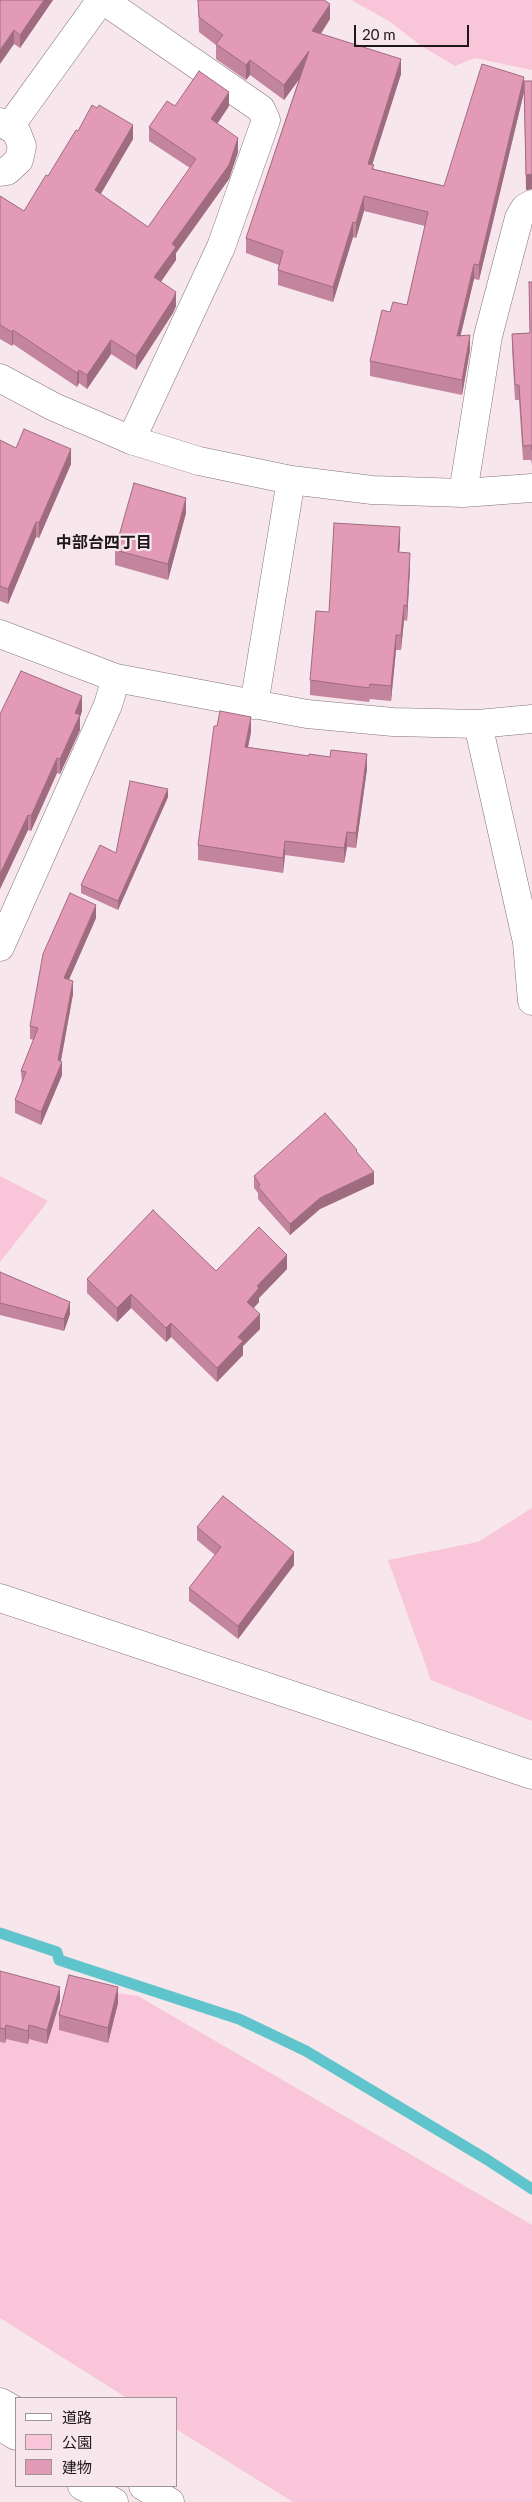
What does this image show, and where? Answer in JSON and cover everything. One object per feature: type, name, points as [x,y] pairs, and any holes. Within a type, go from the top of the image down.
[{"type":"main road","points":[[0,172],[13,166],[21,153],[20,138],[5,124],[102,0],[261,109],[266,120],[221,247],[131,440]]},
{"type":"main road","points":[[463,493],[488,336],[519,218],[525,208],[532,204]]},
{"type":"main road","points":[[0,378],[54,407],[131,440],[198,460],[292,480],[372,490],[463,493],[532,488]]},
{"type":"main road","points":[[254,706],[292,480]]},
{"type":"main road","points":[[0,634],[116,678],[254,706],[307,714],[393,722],[478,724],[532,720]]},
{"type":"main road","points":[[0,947],[108,704],[116,678]]},
{"type":"main road","points":[[478,724],[527,942],[532,1001]]},
{"type":"main road","points":[[0,1598],[532,1774]]},
{"type":"main road","points":[[0,2402],[15,2410]]},
{"type":"main road","points":[[0,2426],[15,2435]]},
{"type":"main road","points":[[0,2444],[15,2452]]},
{"type":"main road","points":[[84,2487],[114,2502]]},
{"type":"main road","points":[[101,2487],[126,2502]]},
{"type":"main road","points":[[145,2487],[170,2502]]},
{"type":"green space","points":[[351,0],[532,0],[532,70],[475,58],[455,66],[423,47],[389,21]]},
{"type":"green space","points":[[0,1176],[48,1201],[0,1262]]},
{"type":"green space","points":[[532,1508],[532,1721],[431,1680],[388,1560],[478,1542]]},
{"type":"green space","points":[[110,1992],[138,1996],[532,2225],[532,2502],[293,2502],[178,2430],[178,2397],[125,2397],[0,2318],[0,2019],[22,2023]]},
{"type":"building","points":[[0,0],[44,0],[20,35],[14,30],[0,50]]},
{"type":"building","points":[[198,0],[324,0],[330,4],[312,31],[401,59],[368,164],[374,165],[372,169],[444,186],[482,64],[524,77],[479,265],[474,264],[457,336],[470,335],[462,380],[370,361],[382,310],[390,312],[393,302],[407,305],[428,212],[364,196],[356,223],[353,222],[333,287],[278,270],[283,251],[246,238],[309,51],[284,85],[250,60],[246,65],[216,44],[223,35],[199,17]]},
{"type":"building","points":[[199,71],[229,92],[211,119],[238,138],[229,165],[172,244],[176,247],[154,277],[176,292],[136,356],[111,340],[87,375],[79,370],[77,373],[13,330],[12,332],[0,325],[0,196],[24,211],[76,130],[78,131],[92,105],[97,108],[99,105],[133,125],[95,190],[148,227],[196,159],[149,127],[167,101],[175,106]]},
{"type":"building","points":[[524,81],[532,81],[532,174],[526,175]]},
{"type":"building","points":[[529,282],[532,282],[532,450],[531,445],[523,446],[519,385],[515,385],[512,334],[530,333]]},
{"type":"building","points":[[24,429],[71,449],[39,523],[36,522],[8,589],[0,586],[0,440],[16,448]]},
{"type":"building","points":[[134,483],[186,498],[168,564],[115,550]]},
{"type":"building","points":[[334,523],[400,527],[398,552],[410,553],[407,606],[404,605],[401,635],[396,635],[391,686],[370,684],[369,688],[310,680],[316,611],[329,612]]},
{"type":"building","points":[[21,671],[82,696],[75,713],[80,715],[60,759],[57,758],[31,816],[28,815],[0,874],[0,714]]},
{"type":"building","points":[[220,711],[251,717],[245,747],[309,756],[309,754],[330,757],[331,750],[367,754],[356,833],[347,832],[344,848],[285,841],[283,858],[198,845],[214,726],[217,726]]},
{"type":"building","points":[[130,781],[168,789],[118,901],[81,885],[100,845],[116,853]]},
{"type":"building","points":[[70,893],[96,905],[64,978],[73,981],[58,1060],[62,1062],[41,1112],[15,1100],[26,1072],[21,1071],[38,1028],[30,1026],[43,954]]},
{"type":"building","points":[[325,1113],[374,1172],[320,1198],[290,1224],[258,1187],[260,1185],[254,1176]]},
{"type":"building","points":[[153,1210],[216,1271],[259,1227],[287,1255],[257,1286],[259,1288],[247,1302],[260,1314],[238,1337],[243,1341],[217,1368],[171,1323],[166,1328],[131,1294],[117,1308],[87,1279]]},
{"type":"building","points":[[0,1272],[70,1302],[64,1319],[0,1303]]},
{"type":"building","points":[[223,1496],[294,1552],[238,1626],[189,1588],[221,1547],[197,1527]]},
{"type":"building","points":[[0,1971],[60,1987],[47,2030],[29,2025],[28,2031],[6,2025],[5,2029],[0,2028]]},
{"type":"building","points":[[69,1975],[118,1987],[108,2028],[59,2015]]},
{"type":"waterway","points":[[0,1933],[57,1952],[59,1960],[239,2019],[306,2051],[486,2159],[532,2189]]},
{"type":"district","name":"中部台四丁目","points":[[104,543]]}]
